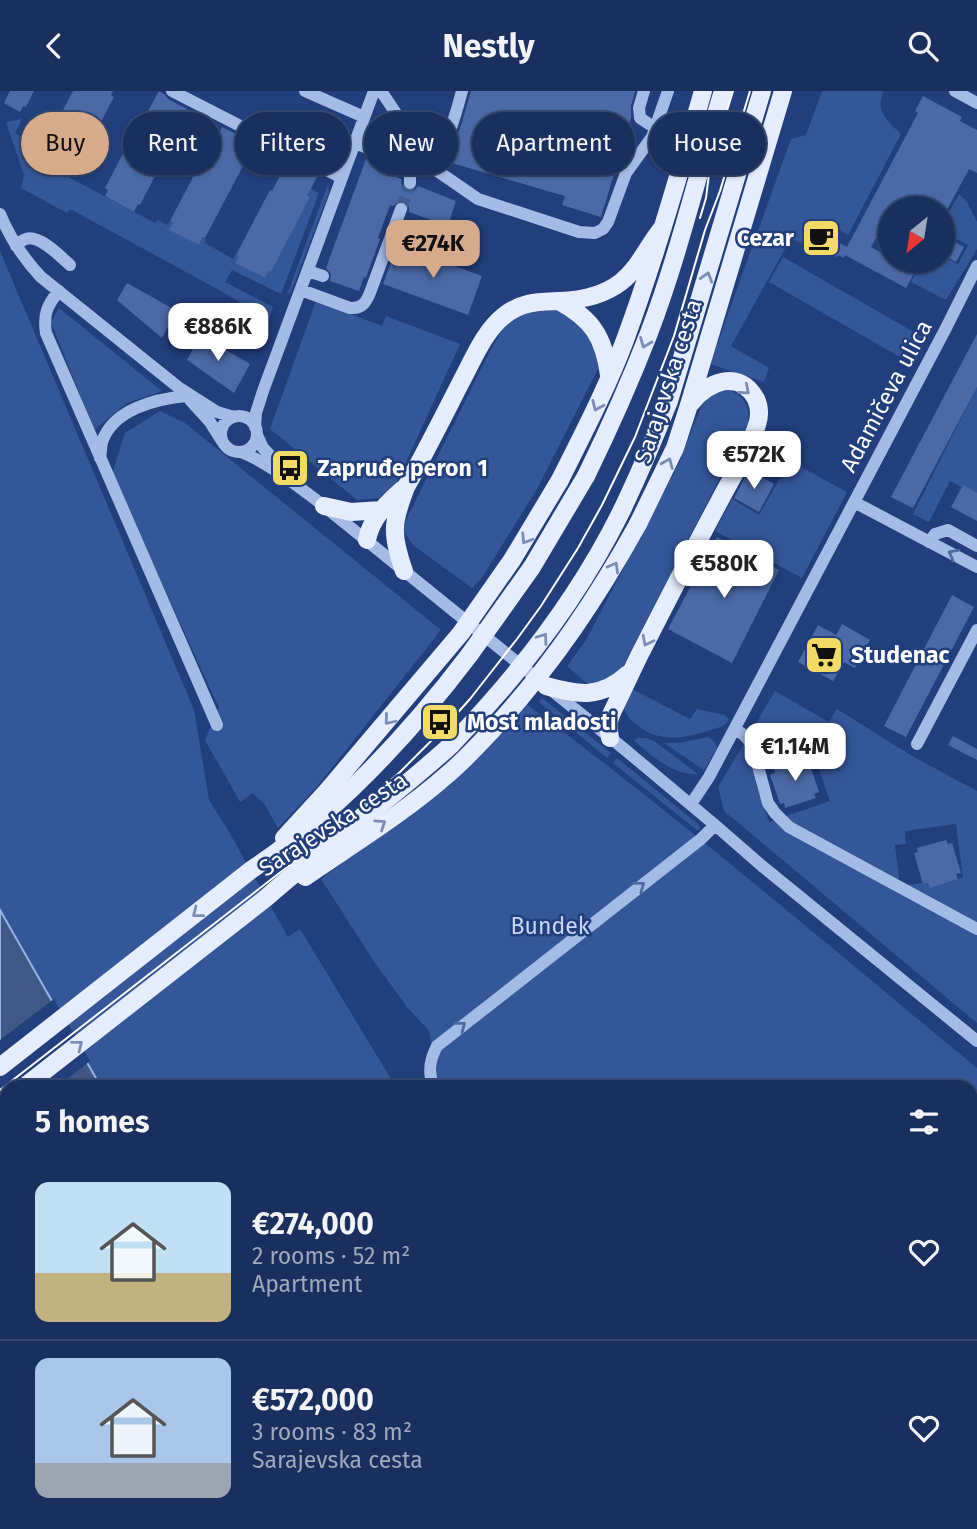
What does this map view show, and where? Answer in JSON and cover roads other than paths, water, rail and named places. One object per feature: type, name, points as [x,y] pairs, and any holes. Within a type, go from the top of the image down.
[{"type":"main road","name":"Sarajevska cesta","points":[[285,841],[461,632],[512,560],[560,480],[610,376],[643,288],[703,91]]},
{"type":"main road","name":"Sarajevska cesta","points":[[0,1067],[351,789],[424,713],[512,597],[586,476],[611,424],[666,285],[723,91]]},
{"type":"main road","name":"Sarajevska cesta","points":[[33,1080],[302,872],[429,766],[479,716],[531,655],[594,561],[620,514],[654,439],[685,352],[762,91]]},
{"type":"main road","name":"Sarajevska cesta","points":[[302,872],[409,806],[477,747],[520,699],[567,639],[609,576],[675,448],[783,91]]},
{"type":"main road","points":[[367,540],[371,527],[389,513],[406,487],[482,343],[497,323],[515,308],[525,304],[546,300],[585,299],[621,282],[663,227]]},
{"type":"main road","points":[[559,301],[582,316],[594,329],[603,344],[610,376]]},
{"type":"main road","points":[[610,738],[609,719],[719,500],[736,472],[759,417],[757,402],[751,392],[744,386],[725,380],[713,383],[689,405]]},
{"type":"main road","points":[[324,506],[351,512],[389,513]]},
{"type":"main road","points":[[389,513],[404,571]]},
{"type":"main road","points":[[546,686],[592,694],[610,688],[631,672]]},
{"type":"street","points":[[172,91],[342,178]]},
{"type":"street","points":[[241,452],[252,447],[256,431],[256,413],[263,391],[364,117],[305,91]]},
{"type":"street","points":[[366,112],[374,91]]},
{"type":"street","points":[[381,91],[395,112]]},
{"type":"street","points":[[455,112],[462,91]]},
{"type":"street","points":[[644,91],[639,108],[640,118],[649,124]]},
{"type":"street","points":[[661,112],[668,91]]},
{"type":"street","points":[[955,91],[977,103]]},
{"type":"street","points":[[443,175],[478,199],[579,232],[595,233],[603,229],[608,222],[626,173],[649,141]]},
{"type":"street","points":[[355,143],[401,162],[410,172],[410,183]]},
{"type":"street","points":[[301,290],[350,308],[362,306],[371,291],[401,209]]},
{"type":"street","points":[[0,214],[16,246],[31,266],[182,392],[210,422],[230,450],[260,461],[303,490],[367,540],[977,1041]]},
{"type":"street","points":[[16,246],[27,238],[34,238],[70,265]]},
{"type":"street","name":"Adamičeva ulica","points":[[691,804],[709,777],[977,266]]},
{"type":"street","points":[[308,271],[323,276]]},
{"type":"street","points":[[58,291],[45,314],[46,333],[217,725]]},
{"type":"street","points":[[222,440],[222,429],[229,419],[247,411],[263,391]]},
{"type":"street","points":[[182,392],[217,412],[251,421],[262,448],[303,490]]},
{"type":"street","points":[[100,459],[102,442],[119,418],[135,409],[182,392]]},
{"type":"street","points":[[854,502],[977,567]]},
{"type":"street","points":[[929,542],[935,534],[947,530],[977,546]]},
{"type":"street","points":[[917,744],[977,630]]},
{"type":"street","points":[[734,729],[750,742],[768,803],[789,827],[977,929]]},
{"type":"street","points":[[431,1080],[429,1060],[437,1046],[701,839],[715,825]]},
{"type":"tunnel","points":[[401,209],[410,183]]},
{"type":"tram line","points":[[700,218],[706,198],[710,166],[733,91]]},
{"type":"tram line","points":[[13,1080],[340,826],[443,729],[517,639],[578,548],[635,437],[674,336],[750,91]]},
{"type":"place","name":"Cezar","points":[[821,238]]},
{"type":"place","name":"Zapruđe peron 1","points":[[290,468]]},
{"type":"place","name":"Studenac","points":[[824,655]]},
{"type":"place","name":"Most mladosti","points":[[440,722]]},
{"type":"park label","name":"Bundek","points":[[550,926]]}]
